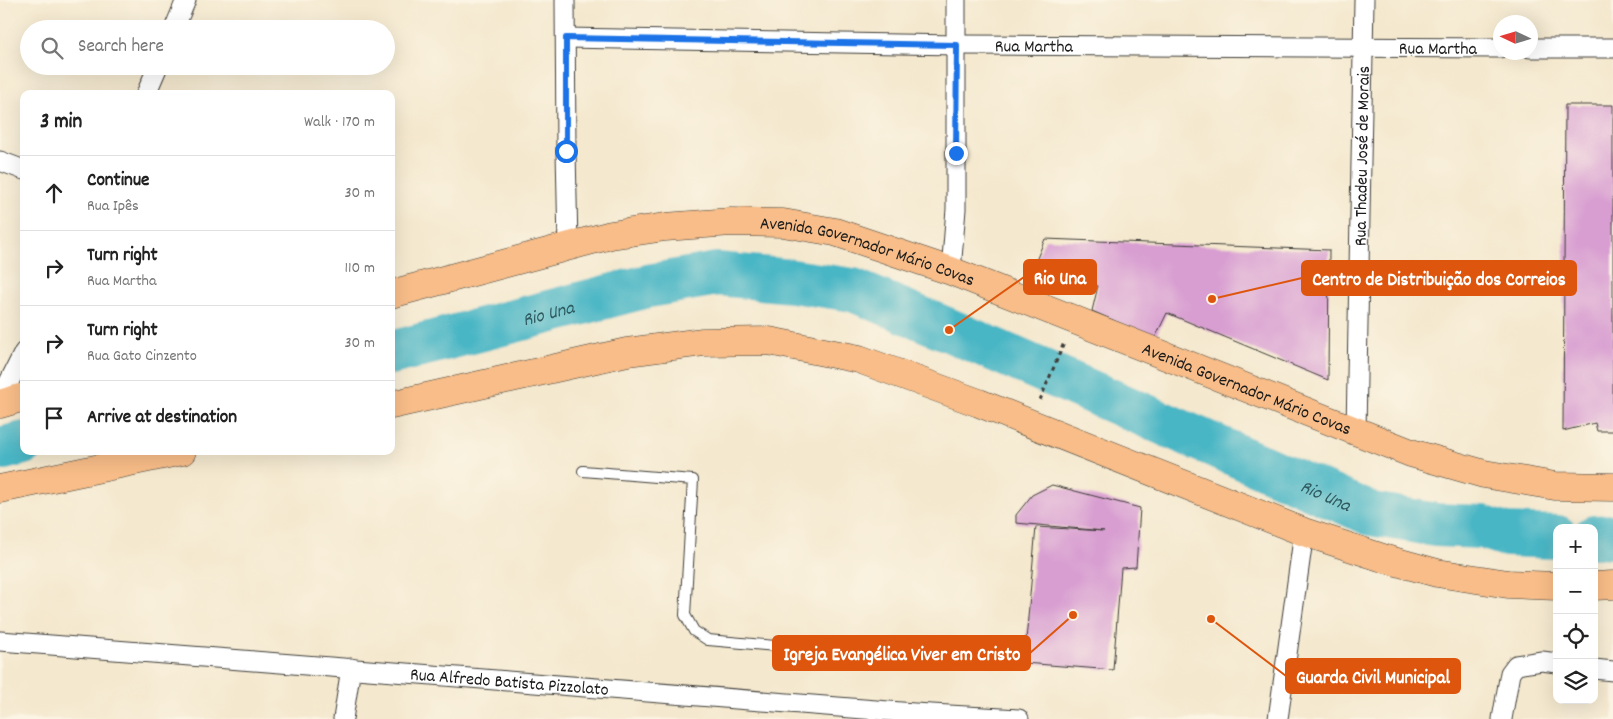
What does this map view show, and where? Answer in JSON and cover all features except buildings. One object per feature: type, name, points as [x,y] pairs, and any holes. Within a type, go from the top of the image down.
[{"type":"highway","name":"Avenida Governador Mário Covas","points":[[395,293],[611,235],[666,227],[731,222],[783,223],[835,232],[951,271],[1411,453],[1484,474],[1555,486],[1613,487]]},
{"type":"highway","points":[[395,404],[627,352],[704,342],[770,341],[859,359],[988,407],[1304,532],[1386,559],[1437,573],[1508,584],[1553,586]]},
{"type":"highway","points":[[0,404],[20,398]]},
{"type":"highway","points":[[0,489],[163,455]]},
{"type":"highway","points":[[1598,586],[1613,585]]},
{"type":"street","points":[[178,20],[186,0]]},
{"type":"street","points":[[565,0],[568,245]]},
{"type":"street","points":[[951,271],[956,209],[956,0]]},
{"type":"street","name":"Rua Thadeu José de Morais","points":[[1356,432],[1365,47],[1364,0]]},
{"type":"street","name":"Rua Martha","points":[[566,38],[957,45],[1493,48]]},
{"type":"street","points":[[1538,48],[1613,48]]},
{"type":"street","points":[[148,90],[154,75]]},
{"type":"street","points":[[0,161],[20,168]]},
{"type":"street","points":[[0,400],[20,360]]},
{"type":"street","points":[[1278,719],[1304,532]]},
{"type":"street","name":"Rua Alfredo Batista Pizzolato","points":[[0,641],[351,668],[914,716],[1019,719]]},
{"type":"street","points":[[1502,719],[1510,673],[1516,665],[1526,662],[1553,662]]},
{"type":"street","points":[[343,719],[351,668]]},
{"type":"street","points":[[1598,669],[1613,671]]},
{"type":"lane","points":[[583,471],[693,480],[685,616],[694,631],[708,640],[889,656]]},
{"type":"path","points":[[1037,406],[1057,359]]},
{"type":"waterway","name":"Rio Una","points":[[395,352],[648,286],[717,274],[792,281],[853,290],[1371,514],[1436,525],[1482,527],[1506,535],[1553,537]]},
{"type":"waterway","name":"Rio Una","points":[[0,449],[20,444]]},
{"type":"waterway","name":"Rio Una","points":[[1598,537],[1613,536]]},
{"type":"place","name":"Centro de Distribuição dos Correios","points":[[1212,299]]},
{"type":"place","name":"Rio Una","points":[[949,330]]},
{"type":"place","name":"Igreja Evangélica Viver em Cristo","points":[[1073,615]]},
{"type":"place","name":"Guarda Civil Municipal","points":[[1211,619]]},
{"type":"route","points":[[566,151],[566,38],[957,45],[956,153]]}]
